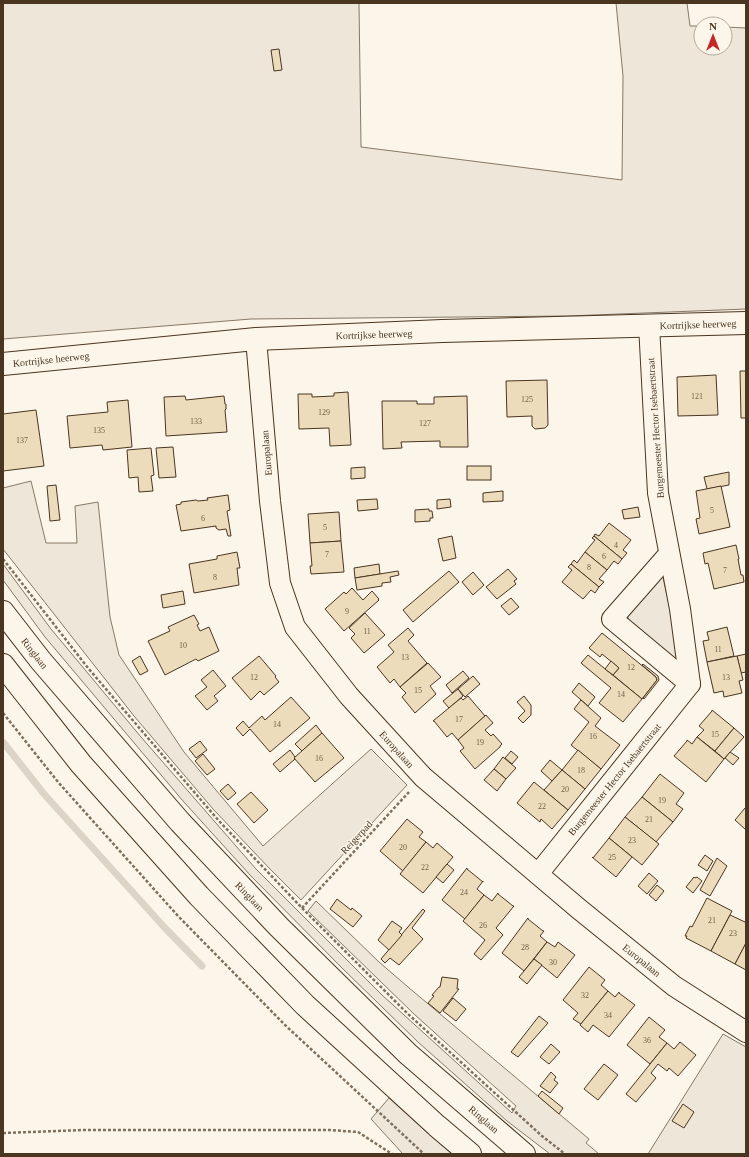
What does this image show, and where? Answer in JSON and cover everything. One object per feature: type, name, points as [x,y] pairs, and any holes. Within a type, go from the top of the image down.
[{"type":"main road","name":"Kortrijkse heerweg","points":[[3,364],[256,338],[442,331],[746,323]]},
{"type":"main road","name":"Ringlaan","points":[[3,612],[40,661],[180,822],[274,922],[408,1054],[524,1154]]},
{"type":"main road","points":[[3,665],[81,764],[200,896],[305,1005],[470,1154]]},
{"type":"street","name":"Burgemeester Hector Isebaertstraat","points":[[538,874],[690,684],[680,609],[658,493],[649,325]]},
{"type":"street","name":"Europalaan","points":[[256,338],[270,501],[280,583],[295,627],[349,696],[422,777],[579,909],[674,986],[746,1032]]},
{"type":"street","points":[[669,554],[612,619],[690,684]]},
{"type":"path","points":[[3,559],[88,668],[219,821],[302,908],[408,1014],[542,1136],[565,1154]]},
{"type":"path","points":[[3,713],[58,782],[178,916],[284,1026],[424,1154]]},
{"type":"path","name":"Reigerpad","points":[[302,908],[422,777]]},
{"type":"path","points":[[3,1133],[84,1130],[330,1130],[358,1132],[392,1154]]},
{"type":"shaded area","points":[[3,3],[359,3],[361,147],[622,180],[623,76],[616,3],[687,3],[690,26],[693,26],[693,56],[733,56],[733,27],[746,28],[746,309],[568,316],[251,319],[3,339]]},
{"type":"shaded area","points":[[31,481],[46,543],[77,543],[75,506],[98,502],[110,617],[119,655],[184,752],[263,846],[371,749],[407,785],[301,900],[213,809],[134,716],[3,549],[3,488]]},
{"type":"shaded area","points":[[3,564],[51,629],[141,737],[256,869],[382,995],[512,1113],[516,1106],[414,1014],[308,911],[316,901],[379,962],[589,1139],[586,1143],[599,1154],[550,1154],[507,1121],[419,1043],[342,968],[250,875],[183,801],[45,637],[3,580]]},
{"type":"shaded area","points":[[662,573],[681,658],[675,659],[629,620],[626,614]]},
{"type":"shaded area","points":[[723,1034],[746,1047],[746,1154],[648,1154]]},
{"type":"shaded area","points":[[389,1098],[452,1154],[403,1154],[371,1119]]},
{"type":"building","points":[[279,49],[282,70],[274,71],[271,50]]},
{"type":"building","points":[[740,371],[746,371],[746,418],[741,418]]},
{"type":"building","points":[[716,375],[718,415],[678,416],[677,377]]},
{"type":"building","points":[[547,380],[548,425],[545,428],[535,429],[532,426],[532,416],[507,417],[506,381]]},
{"type":"building","points":[[348,392],[351,445],[330,446],[329,428],[299,429],[298,394],[312,394],[312,397],[334,396],[334,393]]},
{"type":"building","points":[[185,396],[186,400],[224,396],[226,404],[225,410],[227,432],[166,436],[164,397]]},
{"type":"building","points":[[467,396],[468,447],[440,447],[440,441],[401,442],[402,448],[383,449],[382,401],[417,401],[417,404],[434,404],[434,397]]},
{"type":"building","points":[[128,400],[132,447],[103,450],[102,445],[70,448],[67,416],[108,412],[107,402]]},
{"type":"building","points":[[36,410],[44,466],[3,471],[3,414]]},
{"type":"building","points":[[173,447],[176,477],[159,478],[156,448]]},
{"type":"building","points":[[151,448],[154,475],[151,476],[153,491],[139,492],[138,477],[129,478],[127,450]]},
{"type":"building","points":[[467,466],[491,466],[491,480],[467,480]]},
{"type":"building","points":[[365,467],[365,478],[351,479],[351,468]]},
{"type":"building","points":[[729,472],[729,485],[707,489],[704,477]]},
{"type":"building","points":[[56,485],[60,520],[50,521],[47,486]]},
{"type":"building","points":[[721,486],[730,527],[699,534],[696,519],[700,518],[696,491]]},
{"type":"building","points":[[503,491],[503,501],[483,502],[483,493]]},
{"type":"building","points":[[228,495],[230,510],[227,511],[231,536],[228,536],[226,529],[219,530],[216,526],[181,531],[176,505],[181,504],[181,502],[208,500],[207,498]]},
{"type":"building","points":[[377,499],[378,509],[358,511],[357,500]]},
{"type":"building","points":[[450,499],[451,507],[437,509],[437,500]]},
{"type":"building","points":[[638,507],[640,517],[624,519],[622,510]]},
{"type":"building","points":[[429,509],[429,511],[432,511],[433,518],[430,518],[430,521],[415,522],[415,510]]},
{"type":"building","points":[[339,512],[341,541],[310,543],[308,514]]},
{"type":"building","points":[[609,523],[631,540],[623,550],[627,553],[622,559],[594,536],[595,534],[599,536]]},
{"type":"building","points":[[452,536],[456,558],[443,561],[438,539]]},
{"type":"building","points":[[594,536],[622,559],[618,564],[614,561],[607,570],[585,552],[595,540],[592,538]]},
{"type":"building","points":[[341,541],[344,572],[311,574],[310,566],[312,566],[310,543]]},
{"type":"building","points":[[736,545],[741,575],[743,575],[744,582],[714,589],[708,563],[705,564],[703,553]]},
{"type":"building","points":[[237,552],[240,568],[237,568],[239,585],[194,593],[189,564],[217,559],[217,556]]},
{"type":"building","points":[[585,552],[607,570],[599,579],[604,582],[599,587],[571,564],[574,560],[577,563]]},
{"type":"building","points":[[379,564],[380,574],[355,578],[354,568]]},
{"type":"building","points":[[571,564],[599,587],[595,593],[591,590],[583,599],[562,582],[572,570],[568,567]]},
{"type":"building","points":[[508,569],[517,579],[514,581],[516,584],[497,599],[486,587]]},
{"type":"building","points":[[398,571],[399,575],[390,577],[391,582],[382,583],[382,586],[357,590],[355,578]]},
{"type":"building","points":[[449,571],[459,582],[413,622],[403,610]]},
{"type":"building","points":[[473,572],[484,585],[473,595],[462,582]]},
{"type":"building","points":[[352,588],[363,600],[372,591],[379,600],[344,631],[325,609],[344,592],[346,594]]},
{"type":"building","points":[[183,591],[185,604],[163,608],[161,595]]},
{"type":"building","points":[[511,598],[519,607],[509,615],[501,606]]},
{"type":"building","points":[[365,613],[385,635],[364,653],[351,638],[355,634],[349,628]]},
{"type":"building","points":[[194,615],[199,624],[197,625],[200,631],[209,627],[219,651],[198,661],[196,659],[165,675],[148,641],[170,631],[168,627]]},
{"type":"building","points":[[727,627],[734,656],[707,662],[703,641],[709,640],[707,632]]},
{"type":"building","points":[[408,628],[414,635],[408,641],[427,663],[400,687],[394,679],[390,683],[377,667],[394,652],[388,645]]},
{"type":"building","points":[[602,633],[656,677],[657,680],[642,699],[613,675],[619,668],[602,654],[600,657],[589,648]]},
{"type":"building","points":[[746,654],[746,672],[741,673],[737,656]]},
{"type":"building","points":[[588,655],[642,699],[623,722],[599,703],[611,688],[581,663]]},
{"type":"building","points":[[140,656],[148,671],[140,675],[132,661]]},
{"type":"building","points":[[259,656],[276,676],[275,677],[279,682],[264,695],[260,691],[251,700],[232,678]]},
{"type":"building","points":[[737,656],[743,680],[739,681],[742,693],[724,697],[723,691],[714,693],[707,662]]},
{"type":"building","points":[[611,661],[619,668],[613,675],[605,669]]},
{"type":"building","points":[[428,663],[441,677],[430,686],[436,694],[415,713],[402,697],[406,693],[400,687]]},
{"type":"building","points":[[643,664],[658,676],[659,680],[644,699],[643,698],[657,680],[656,677],[642,665]]},
{"type":"building","points":[[213,670],[226,686],[214,696],[218,701],[207,710],[195,696],[207,687],[201,680]]},
{"type":"building","points":[[463,671],[469,678],[452,693],[446,685]]},
{"type":"building","points":[[473,676],[480,684],[465,697],[458,689]]},
{"type":"building","points":[[579,683],[595,697],[588,706],[572,692]]},
{"type":"building","points":[[458,689],[463,696],[449,708],[443,701]]},
{"type":"building","points":[[468,696],[485,716],[458,740],[452,733],[447,737],[433,721],[461,698],[463,700]]},
{"type":"building","points":[[524,696],[531,705],[531,715],[523,723],[518,718],[525,711],[517,702]]},
{"type":"building","points":[[291,697],[310,718],[270,752],[250,729],[243,736],[236,728],[243,721],[249,728],[262,716],[265,720]]},
{"type":"building","points":[[581,700],[601,718],[595,726],[620,745],[601,769],[571,745],[589,722],[574,709]]},
{"type":"building","points":[[712,710],[734,728],[715,751],[697,737],[704,730],[699,726]]},
{"type":"building","points":[[486,715],[493,723],[485,730],[491,736],[493,734],[502,744],[475,769],[460,751],[464,748],[458,740]]},
{"type":"building","points":[[316,725],[322,733],[302,751],[295,744]]},
{"type":"building","points":[[734,728],[744,737],[724,759],[715,751]]},
{"type":"building","points":[[322,733],[344,758],[315,782],[294,758]]},
{"type":"building","points":[[697,737],[724,759],[706,782],[674,756],[687,740],[692,744]]},
{"type":"building","points":[[200,741],[207,750],[196,758],[189,749]]},
{"type":"building","points":[[290,750],[295,759],[280,772],[273,764]]},
{"type":"building","points":[[578,750],[601,769],[585,789],[562,770]]},
{"type":"building","points":[[511,751],[518,757],[512,764],[505,758]]},
{"type":"building","points":[[730,752],[739,758],[733,765],[725,758]]},
{"type":"building","points":[[203,754],[215,769],[207,775],[195,761]]},
{"type":"building","points":[[503,757],[516,768],[506,779],[494,769]]},
{"type":"building","points":[[550,760],[562,770],[552,781],[541,771]]},
{"type":"building","points":[[494,769],[506,779],[497,791],[484,780]]},
{"type":"building","points":[[562,770],[585,789],[568,810],[544,790]]},
{"type":"building","points":[[660,774],[684,793],[676,804],[683,809],[673,822],[642,797]]},
{"type":"building","points":[[534,782],[568,810],[552,829],[541,819],[540,822],[517,803]]},
{"type":"building","points":[[228,784],[236,793],[228,800],[220,791]]},
{"type":"building","points":[[251,792],[268,810],[254,823],[237,804]]},
{"type":"building","points":[[642,797],[673,822],[656,842],[625,817]]},
{"type":"building","points":[[745,808],[746,809],[746,830],[735,820]]},
{"type":"building","points":[[625,817],[659,844],[642,865],[609,838]]},
{"type":"building","points":[[407,819],[423,832],[419,837],[426,842],[403,871],[380,851]]},
{"type":"building","points":[[609,838],[632,857],[616,877],[593,858]]},
{"type":"building","points":[[426,842],[433,848],[437,843],[453,857],[423,893],[400,874]]},
{"type":"building","points":[[705,855],[713,861],[707,871],[698,865]]},
{"type":"building","points":[[717,858],[727,866],[710,896],[700,890]]},
{"type":"building","points":[[447,864],[454,870],[443,883],[436,877]]},
{"type":"building","points":[[467,868],[483,882],[477,889],[484,895],[465,919],[442,900]]},
{"type":"building","points":[[649,873],[658,881],[647,894],[638,886]]},
{"type":"building","points":[[694,877],[697,877],[702,881],[693,893],[686,887]]},
{"type":"building","points":[[657,885],[664,891],[656,901],[649,895]]},
{"type":"building","points":[[498,893],[514,906],[496,928],[503,935],[481,960],[474,954],[485,940],[463,921],[484,895],[492,901]]},
{"type":"building","points":[[707,898],[732,911],[711,951],[686,938],[687,936],[685,936],[690,926],[692,927]]},
{"type":"building","points":[[337,899],[351,910],[352,908],[362,916],[353,927],[330,909]]},
{"type":"building","points":[[423,909],[425,911],[412,928],[423,939],[399,965],[390,958],[385,963],[381,959]]},
{"type":"building","points":[[730,915],[745,922],[746,921],[746,943],[735,964],[711,951]]},
{"type":"building","points":[[528,918],[544,931],[540,936],[547,942],[524,971],[502,953]]},
{"type":"building","points":[[392,921],[402,928],[399,932],[402,935],[389,950],[378,940]]},
{"type":"building","points":[[547,942],[555,947],[558,942],[575,955],[557,978],[534,959]]},
{"type":"building","points":[[746,943],[746,970],[735,964]]},
{"type":"building","points":[[534,959],[542,965],[527,984],[519,977]]},
{"type":"building","points":[[589,967],[605,980],[601,985],[608,991],[581,1024],[573,1019],[578,1013],[563,1000]]},
{"type":"building","points":[[442,977],[458,979],[457,989],[459,989],[440,1013],[428,1003],[434,996],[432,995],[440,987]]},
{"type":"building","points":[[608,991],[615,997],[619,992],[635,1005],[609,1037],[593,1025],[588,1032],[580,1025]]},
{"type":"building","points":[[453,998],[466,1009],[456,1021],[443,1011]]},
{"type":"building","points":[[539,1016],[548,1023],[518,1057],[511,1052]]},
{"type":"building","points":[[649,1017],[665,1030],[659,1037],[667,1043],[650,1064],[627,1045]]},
{"type":"building","points":[[680,1042],[696,1055],[678,1076],[669,1068],[667,1071],[658,1064],[651,1073],[656,1078],[636,1102],[626,1094],[667,1043],[674,1049]]},
{"type":"building","points":[[551,1044],[560,1052],[549,1064],[540,1057]]},
{"type":"building","points":[[604,1064],[618,1075],[598,1100],[584,1089]]},
{"type":"building","points":[[551,1072],[556,1077],[554,1080],[558,1083],[550,1093],[540,1086]]},
{"type":"building","points":[[542,1091],[563,1108],[559,1114],[538,1096]]},
{"type":"building","points":[[683,1104],[694,1112],[684,1128],[672,1121]]},
{"type":"waterway","points":[[3,742],[44,794],[165,928],[202,966]]}]
